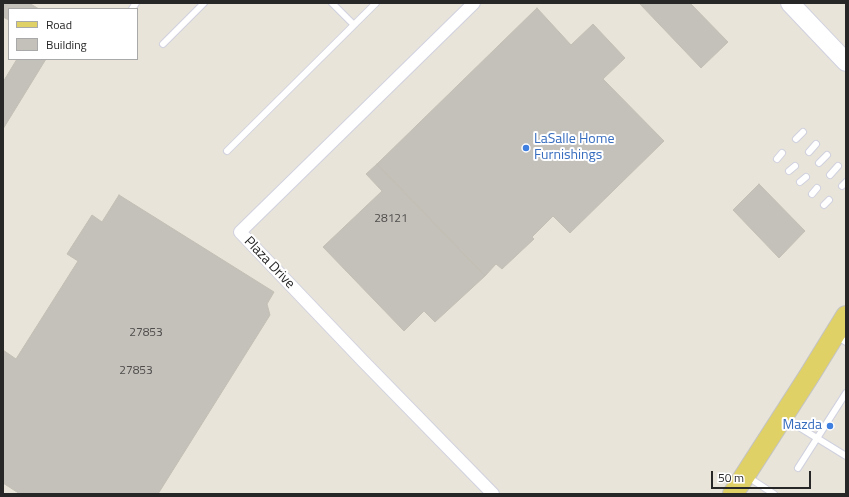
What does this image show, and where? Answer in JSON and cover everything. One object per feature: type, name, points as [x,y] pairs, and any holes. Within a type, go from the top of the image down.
[{"type":"main road","points":[[790,3],[846,62]]},
{"type":"main road","points":[[733,494],[783,417],[840,339],[846,316]]},
{"type":"street","name":"Plaza Drive","points":[[474,3],[240,232],[368,367],[493,494]]},
{"type":"lane","points":[[163,44],[204,3]]},
{"type":"lane","points":[[332,3],[354,25]]},
{"type":"lane","points":[[227,152],[376,3]]},
{"type":"lane","points":[[796,139],[803,132]]},
{"type":"lane","points":[[808,152],[816,144]]},
{"type":"lane","points":[[777,159],[782,153]]},
{"type":"lane","points":[[819,163],[826,155]]},
{"type":"lane","points":[[789,171],[795,166]]},
{"type":"lane","points":[[830,175],[838,166]]},
{"type":"lane","points":[[800,182],[806,177]]},
{"type":"lane","points":[[812,194],[817,188]]},
{"type":"lane","points":[[824,205],[829,200]]},
{"type":"lane","points":[[798,468],[846,393]]},
{"type":"lane","points":[[783,417],[846,456]]},
{"type":"lane","points":[[744,475],[774,494]]},
{"type":"building","points":[[3,3],[29,3],[37,8],[8,8],[8,20],[3,17]]},
{"type":"building","points":[[639,3],[690,3],[728,42],[701,68]]},
{"type":"building","points":[[537,8],[571,45],[593,24],[625,58],[603,79],[664,141],[570,233],[553,216],[532,237],[534,239],[502,269],[496,264],[485,276],[377,164]]},
{"type":"building","points":[[16,60],[45,60],[3,129],[3,82]]},
{"type":"building","points":[[377,164],[485,276],[435,322],[424,311],[404,331],[323,247],[382,191],[366,174]]},
{"type":"building","points":[[759,184],[805,231],[779,258],[733,210]]},
{"type":"building","points":[[119,195],[274,292],[267,304],[270,315],[158,494],[20,494],[3,483],[3,350],[16,359],[78,261],[67,254],[92,215],[102,222]]},
{"type":"place","name":"LaSalle Home Furnishings","points":[[526,148]]},
{"type":"place","name":"Mazda","points":[[830,426]]}]
